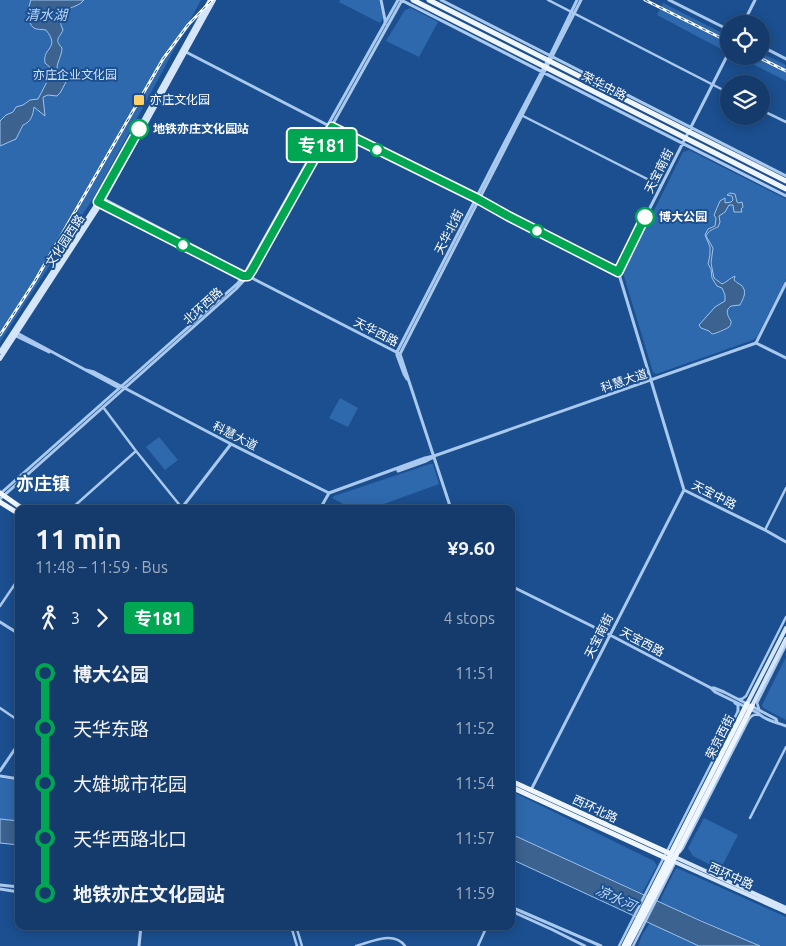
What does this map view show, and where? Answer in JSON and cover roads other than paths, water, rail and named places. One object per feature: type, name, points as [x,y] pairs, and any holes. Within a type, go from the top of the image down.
[{"type":"main road","name":"文化园西路","points":[[184,51],[210,0]]},
{"type":"main road","name":"文化园西路","points":[[0,360],[103,198],[214,0]]},
{"type":"main road","name":"荣华中路","points":[[412,0],[504,47],[544,70],[645,118],[684,141],[785,189]]},
{"type":"main road","name":"荣华中路","points":[[429,0],[550,59],[590,82],[690,129],[729,152],[786,181]]},
{"type":"main road","name":"文化园西路","points":[[0,352],[15,334]]},
{"type":"main road","points":[[1,496],[16,505]]},
{"type":"main road","points":[[1,496],[15,510]]},
{"type":"main road","name":"荣京西街","points":[[671,858],[749,707],[786,628]]},
{"type":"main road","name":"荣京西街","points":[[671,858],[708,782],[786,639]]},
{"type":"main road","points":[[708,770],[708,782]]},
{"type":"main road","name":"西环北路","points":[[515,783],[671,858]]},
{"type":"main road","name":"西环北路","points":[[515,789],[671,858]]},
{"type":"main road","points":[[654,893],[661,885],[671,858]]},
{"type":"main road","points":[[628,946],[671,858]]},
{"type":"main road","name":"西环中路","points":[[671,858],[786,908]]},
{"type":"main road","name":"西环中路","points":[[671,858],[786,912]]},
{"type":"main road","points":[[624,946],[638,924]]},
{"type":"street","points":[[381,0],[385,25]]},
{"type":"street","points":[[401,0],[513,57],[544,70],[652,128],[684,141],[786,196]]},
{"type":"street","name":"北环西路","points":[[330,126],[385,25],[401,0]]},
{"type":"street","name":"北环西路","points":[[1,496],[245,275],[401,0]]},
{"type":"street","points":[[441,0],[550,59],[585,73],[690,129],[786,176]]},
{"type":"street","points":[[548,0],[720,89]]},
{"type":"street","points":[[544,70],[579,0]]},
{"type":"street","points":[[669,0],[720,26]]},
{"type":"street","points":[[748,15],[755,0]]},
{"type":"street","points":[[445,2],[452,11]]},
{"type":"street","points":[[504,47],[513,57]]},
{"type":"street","points":[[184,51],[618,272],[651,380]]},
{"type":"street","points":[[770,51],[786,59]]},
{"type":"street","name":"天宝南街","points":[[618,272],[722,65]]},
{"type":"street","name":"天华北街","points":[[477,200],[544,70]]},
{"type":"street","name":"天华北街","points":[[399,353],[544,70]]},
{"type":"street","points":[[585,73],[590,82]]},
{"type":"street","points":[[770,114],[786,122]]},
{"type":"street","points":[[522,115],[661,186]]},
{"type":"street","points":[[645,118],[652,128]]},
{"type":"street","points":[[722,143],[729,152]]},
{"type":"street","name":"天华西路","points":[[103,198],[245,275]]},
{"type":"street","name":"天华西路","points":[[100,203],[399,353],[450,505]]},
{"type":"street","points":[[786,283],[756,343],[786,358]]},
{"type":"street","name":"科慧大道","points":[[15,334],[86,370],[94,372],[121,388],[330,494],[425,458],[756,343]]},
{"type":"street","name":"天宝中路","points":[[651,380],[684,490],[785,541]]},
{"type":"street","name":"北环西路","points":[[1,496],[103,407],[121,388]]},
{"type":"street","points":[[103,407],[179,505]]},
{"type":"street","points":[[183,505],[231,444]]},
{"type":"street","points":[[75,505],[136,451]]},
{"type":"street","points":[[765,530],[786,488]]},
{"type":"street","name":"天宝南街","points":[[531,790],[684,490]]},
{"type":"street","points":[[323,505],[330,494]]},
{"type":"street","points":[[0,606],[15,584]]},
{"type":"street","name":"天宝西路","points":[[515,588],[610,634],[711,688],[715,692],[749,707]]},
{"type":"street","points":[[738,699],[746,696],[786,617]]},
{"type":"street","points":[[0,622],[15,631]]},
{"type":"street","points":[[760,710],[757,703],[786,645]]},
{"type":"street","name":"天宝西路","points":[[711,688],[738,699],[749,707]]},
{"type":"street","points":[[671,858],[708,770],[738,711],[738,705],[726,697]]},
{"type":"street","points":[[749,707],[760,710],[776,719],[777,722]]},
{"type":"street","points":[[749,707],[774,723],[777,722],[786,726]]},
{"type":"street","points":[[0,708],[15,718]]},
{"type":"street","points":[[619,946],[638,924],[654,893],[652,881],[671,858],[683,848],[749,719],[755,714],[759,715]]},
{"type":"street","points":[[750,818],[786,747]]},
{"type":"street","points":[[0,771],[15,749]]},
{"type":"street","points":[[0,776],[15,778]]},
{"type":"street","points":[[652,881],[654,893]]},
{"type":"street","points":[[0,885],[15,887]]},
{"type":"street","points":[[0,889],[15,891]]},
{"type":"street","points":[[515,909],[601,946]]},
{"type":"street","points":[[515,913],[585,946]]},
{"type":"street","points":[[633,946],[638,924]]},
{"type":"street","points":[[139,946],[141,930]]},
{"type":"street","points":[[293,930],[297,946]]},
{"type":"street","points":[[297,930],[302,946]]},
{"type":"street","points":[[478,946],[486,930]]},
{"type":"street","points":[[356,946],[382,938],[395,939],[405,946]]},
{"type":"water","name":"清水湖","points":[[31,0],[84,0],[80,4],[66,10],[60,16],[63,30],[58,41],[62,52],[57,65],[57,72],[59,76],[64,77],[66,82],[60,93],[57,96],[48,95],[43,97],[45,116],[34,107],[31,118],[23,125],[16,139],[0,146],[0,121],[6,115],[13,112],[16,107],[30,100],[38,99],[52,69],[45,63],[45,58],[52,41],[46,30],[35,29],[31,26],[29,11]]},
{"type":"water","points":[[730,193],[735,194],[737,202],[742,202],[742,212],[734,212],[733,205],[729,205],[725,212],[719,216],[720,222],[718,227],[709,231],[706,236],[713,248],[711,263],[714,278],[722,284],[735,276],[734,280],[743,287],[744,295],[740,305],[731,306],[727,311],[731,321],[730,326],[712,334],[699,325],[715,307],[725,301],[725,295],[722,288],[717,286],[712,278],[711,269],[708,264],[710,247],[705,235],[708,229],[715,226],[716,218],[714,215],[720,201],[725,198],[725,203],[733,200],[732,196],[727,195]]},
{"type":"water","points":[[0,819],[15,821],[15,845],[0,843]]},
{"type":"water","name":"凉水河","points":[[515,836],[760,946],[699,946],[515,861]]},
{"type":"railway","points":[[0,335],[35,281],[163,59],[188,25],[212,0]]},
{"type":"railway","points":[[645,0],[720,38]]},
{"type":"railway","points":[[770,63],[786,71]]},
{"type":"place","name":"亦庄文化园","points":[[139,100]]},
{"type":"place","name":"地铁亦庄文化园站","points":[[139,129]]},
{"type":"place","name":"博大公园","points":[[645,217]]},
{"type":"district","name":"亦庄镇","points":[[43,484]]},
{"type":"park label","name":"亦庄企业文化园","points":[[75,75]]}]
